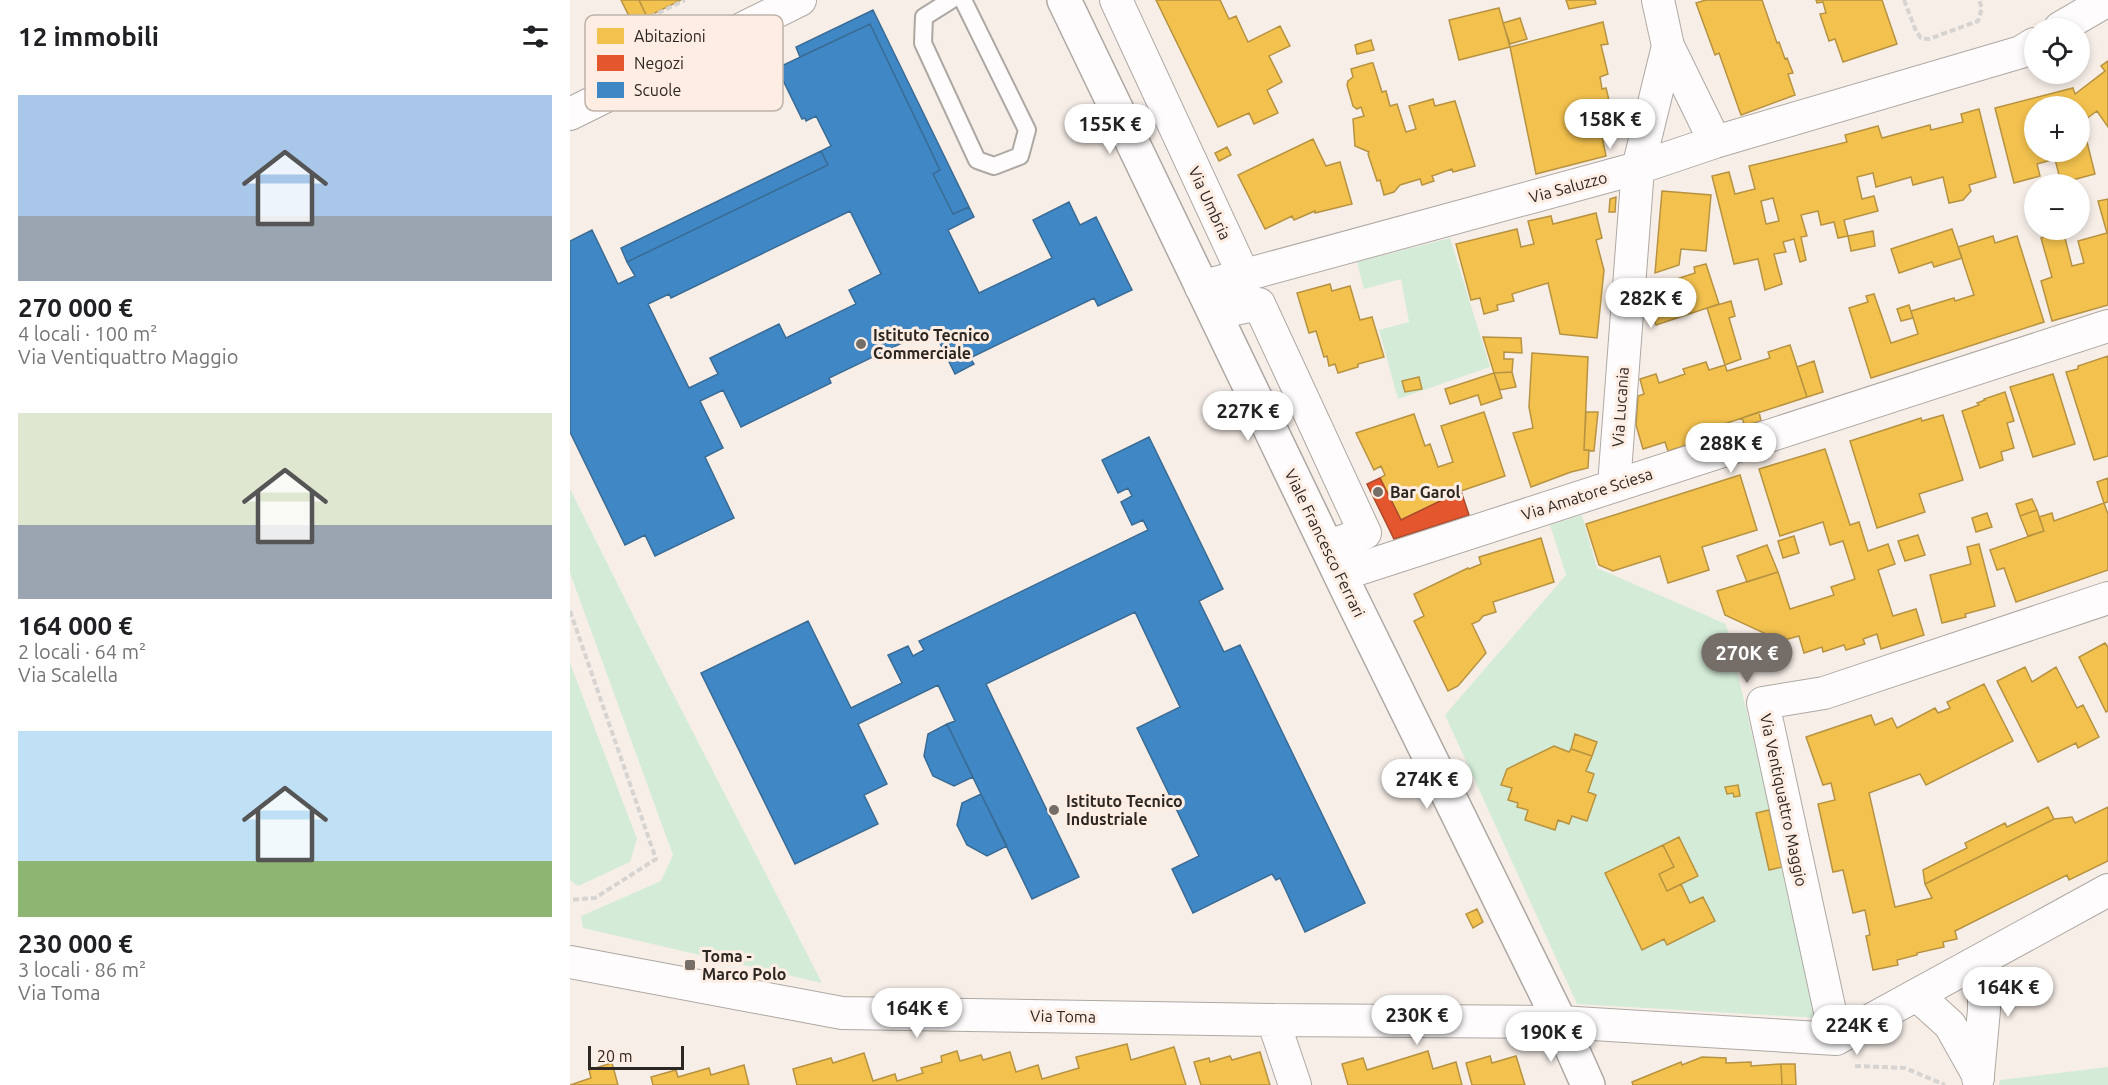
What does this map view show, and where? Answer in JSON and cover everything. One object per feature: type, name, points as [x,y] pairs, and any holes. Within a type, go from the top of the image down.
[{"type":"street","points":[[770,15],[800,0]]},
{"type":"street","name":"Viale Francesco Ferrari","points":[[1064,0],[1333,561],[1560,1022],[1588,1085]]},
{"type":"street","name":"Via Umbria","points":[[1116,0],[1244,276]]},
{"type":"street","name":"Via Lucania","points":[[1658,0],[1668,46],[1715,142]]},
{"type":"street","points":[[2077,18],[2108,0]]},
{"type":"street","name":"Via Lucania","points":[[1614,485],[1638,168],[1668,46]]},
{"type":"street","name":"Via Saluzzo","points":[[1208,300],[1244,276],[1638,168],[1715,142],[2024,50]]},
{"type":"street","points":[[570,114],[585,107]]},
{"type":"street","points":[[1208,300],[1259,304],[1365,533],[1333,561]]},
{"type":"street","name":"Via Amatore Sciesa","points":[[1333,561],[1614,485],[2108,326]]},
{"type":"street","name":"Via Ventiquattro Maggio","points":[[1841,1052],[1763,703],[1824,693],[2108,598]]},
{"type":"street","points":[[1841,1052],[1917,995],[2108,890]]},
{"type":"street","points":[[1978,1080],[1984,1010],[1984,959]]},
{"type":"street","name":"Via Toma","points":[[570,962],[842,1013],[1560,1022],[1841,1052]]},
{"type":"street","points":[[1917,995],[1950,1025],[1978,1080]]},
{"type":"street","points":[[1273,1020],[1295,1085]]},
{"type":"lane","points":[[951,0],[924,17],[923,43],[976,160],[994,166],[1020,156],[1026,130],[963,0]]},
{"type":"path","points":[[1904,0],[1916,31],[1921,38],[1929,39],[1978,21],[1982,9],[1978,0]]},
{"type":"path","points":[[570,611],[656,859],[595,898],[570,900]]},
{"type":"path","points":[[1841,1052],[1905,1068],[1945,1085]]},
{"type":"green space","points":[[1450,238],[1490,367],[1398,399],[1379,330],[1409,322],[1401,279],[1364,289],[1357,262]]},
{"type":"green space","points":[[570,489],[822,983],[583,928],[581,916],[661,881],[673,855],[570,573]]},
{"type":"green space","points":[[1582,515],[1597,568],[1726,624],[1819,1018],[1577,1004],[1445,715],[1566,575],[1550,525]]},
{"type":"green space","points":[[570,663],[637,839],[630,862],[578,886],[570,880]]},
{"type":"green space","points":[[2108,1067],[2108,1085],[1999,1085],[2000,1080]]},
{"type":"building: Abitazioni","points":[[621,0],[639,0],[646,15],[628,15]]},
{"type":"building: Abitazioni","points":[[639,0],[681,0],[651,15],[646,15]]},
{"type":"building: Abitazioni","points":[[1156,0],[1220,0],[1229,19],[1236,16],[1248,42],[1280,26],[1290,46],[1269,56],[1282,82],[1267,90],[1278,113],[1254,124],[1249,113],[1218,127]]},
{"type":"building: Abitazioni","points":[[1566,0],[1595,0],[1596,4],[1569,9]]},
{"type":"building: Abitazioni","points":[[1706,0],[1762,0],[1777,43],[1779,42],[1793,73],[1788,74],[1795,95],[1741,115],[1719,53],[1715,55],[1696,3]]},
{"type":"building: Abitazioni","points":[[1816,0],[1882,0],[1897,44],[1843,62],[1835,39],[1829,41],[1820,14],[1826,13],[1823,2],[1817,3]]},
{"type":"building: Abitazioni","points":[[1499,8],[1510,47],[1459,60],[1449,20]]},
{"type":"building: Abitazioni","points":[[1520,18],[1527,39],[1510,44],[1503,23]]},
{"type":"building: Abitazioni","points":[[1603,22],[1608,44],[1601,45],[1608,74],[1600,77],[1602,89],[1606,88],[1612,112],[1605,114],[1607,124],[1600,126],[1606,156],[1536,174],[1510,47]]},
{"type":"building: Abitazioni","points":[[1371,40],[1374,50],[1357,54],[1355,45]]},
{"type":"building: Abitazioni","points":[[2108,61],[2108,127],[2097,111],[2090,116],[2090,96],[2042,96],[2073,88],[2075,94],[2105,71],[2101,66]]},
{"type":"building: Abitazioni","points":[[1373,63],[1382,92],[1386,91],[1390,106],[1397,104],[1406,132],[1416,129],[1409,106],[1433,99],[1435,106],[1455,101],[1475,166],[1453,172],[1452,169],[1432,176],[1434,181],[1422,185],[1420,179],[1400,185],[1394,192],[1384,195],[1380,180],[1377,181],[1369,152],[1355,146],[1353,119],[1364,116],[1361,107],[1357,109],[1353,106],[1347,85],[1353,77],[1351,69]]},
{"type":"building: Abitazioni","points":[[2024,101],[2024,162],[2044,162],[2037,164],[2040,174],[2024,174],[2024,180],[2014,183],[1995,108]]},
{"type":"building: Abitazioni","points":[[1979,109],[1996,177],[1969,185],[1971,191],[1963,200],[1949,203],[1943,177],[1913,185],[1911,177],[1876,187],[1873,173],[1857,177],[1862,199],[1874,196],[1878,211],[1844,220],[1848,236],[1838,238],[1834,222],[1821,225],[1818,211],[1801,215],[1807,236],[1801,237],[1806,260],[1800,262],[1794,239],[1783,242],[1786,252],[1774,254],[1782,284],[1765,290],[1758,259],[1734,264],[1712,176],[1729,172],[1735,194],[1755,189],[1749,166],[1847,142],[1845,135],[1878,126],[1882,138],[1930,125],[1931,130],[1963,122],[1961,114]],"holes":[[[1773,198],[1779,221],[1766,224],[1761,201]]]},
{"type":"building: Abitazioni","points":[[1313,139],[1326,166],[1340,162],[1352,204],[1315,213],[1315,211],[1294,220],[1292,216],[1265,229],[1238,175]]},
{"type":"building: Abitazioni","points":[[1227,147],[1231,155],[1219,161],[1215,153]]},
{"type":"building: Abitazioni","points":[[2090,154],[2095,174],[2059,174],[2056,162],[2090,162]]},
{"type":"building: Abitazioni","points":[[1662,191],[1711,195],[1706,251],[1681,249],[1679,265],[1655,273]]},
{"type":"building: Abitazioni","points":[[1616,197],[1615,212],[1609,212],[1610,199]]},
{"type":"building: Abitazioni","points":[[2108,199],[2108,305],[2052,321],[2041,281],[2052,277],[2042,240],[2066,240],[2072,266],[2084,263],[2078,241],[2090,240],[2090,238],[2107,233],[2098,201]]},
{"type":"building: Abitazioni","points":[[1596,213],[1602,238],[1596,240],[1604,270],[1597,338],[1560,334],[1548,283],[1512,294],[1514,301],[1497,305],[1498,310],[1484,314],[1480,298],[1471,300],[1456,244],[1517,229],[1521,247],[1534,244],[1528,221],[1551,216],[1553,224]]},
{"type":"building: Abitazioni","points":[[1952,229],[1962,258],[1934,267],[1932,262],[1899,273],[1891,249]]},
{"type":"building: Abitazioni","points":[[1873,231],[1875,246],[1851,251],[1848,236]]},
{"type":"building: Abitazioni","points":[[1993,236],[1995,243],[2017,236],[2044,322],[1871,378],[1849,308],[1868,302],[1866,296],[1874,294],[1891,343],[1918,334],[1911,311],[1954,298],[1955,301],[1974,295],[1958,247]]},
{"type":"building: Abitazioni","points":[[1706,264],[1719,304],[1656,325],[1649,304],[1657,302],[1652,287],[1695,273],[1694,267]]},
{"type":"building: Abitazioni","points":[[1330,284],[1332,291],[1350,286],[1360,320],[1372,317],[1384,357],[1358,364],[1358,367],[1338,373],[1335,364],[1329,366],[1316,331],[1309,333],[1297,293]]},
{"type":"building: Abitazioni","points":[[1731,301],[1735,316],[1729,318],[1741,359],[1725,365],[1707,308]]},
{"type":"building: Abitazioni","points":[[1909,305],[1913,318],[1901,321],[1897,309]]},
{"type":"building: Abitazioni","points":[[1483,337],[1521,338],[1522,353],[1504,352],[1504,359],[1513,359],[1512,372],[1494,373]]},
{"type":"building: Abitazioni","points":[[1790,345],[1807,397],[1693,434],[1696,442],[1668,451],[1665,442],[1643,449],[1636,425],[1638,396],[1644,394],[1640,379],[1656,374],[1659,383],[1685,374],[1683,369],[1706,362],[1709,370],[1725,365],[1727,371],[1770,358],[1768,352]]},
{"type":"building: Abitazioni","points":[[1532,353],[1588,357],[1584,450],[1589,450],[1588,468],[1531,487],[1513,433],[1533,428],[1529,407]]},
{"type":"building: Abitazioni","points":[[2108,356],[2108,456],[2094,460],[2066,372]]},
{"type":"building: Abitazioni","points":[[1814,361],[1823,392],[1807,397],[1797,367]]},
{"type":"building: Abitazioni","points":[[1512,372],[1516,387],[1500,390],[1494,373]]},
{"type":"building: Abitazioni","points":[[1494,373],[1502,398],[1481,405],[1478,395],[1450,404],[1445,389]]},
{"type":"building: Abitazioni","points":[[2053,374],[2075,444],[2033,457],[2010,387]]},
{"type":"building: Abitazioni","points":[[1419,377],[1422,389],[1405,392],[1402,381]]},
{"type":"building: Abitazioni","points":[[2005,392],[2014,421],[2007,423],[2014,448],[2001,452],[2003,460],[1980,468],[1962,411],[1979,405],[1977,403],[1984,399]]},
{"type":"building: Abitazioni","points":[[1484,412],[1505,476],[1461,491],[1401,520],[1380,478],[1385,475],[1381,466],[1374,470],[1356,433],[1414,414],[1425,446],[1430,444],[1438,467],[1453,462],[1441,426]]},
{"type":"building: Abitazioni","points":[[1586,412],[1598,412],[1594,451],[1584,450]]},
{"type":"building: Abitazioni","points":[[1759,412],[1761,421],[1745,426],[1742,418]]},
{"type":"building: Abitazioni","points":[[1943,415],[1963,480],[1919,494],[1925,512],[1877,528],[1850,441],[1921,418],[1922,421]]},
{"type":"building: Abitazioni","points":[[1825,449],[1850,525],[1859,522],[1868,551],[1888,544],[1895,564],[1878,570],[1893,616],[1916,609],[1924,635],[1881,649],[1877,634],[1863,639],[1865,644],[1846,650],[1844,645],[1823,652],[1822,647],[1804,653],[1799,636],[1781,641],[1725,615],[1717,591],[1778,572],[1790,609],[1834,595],[1831,587],[1855,579],[1843,541],[1830,545],[1823,522],[1780,536],[1759,469]]},
{"type":"building: Abitazioni","points":[[1740,475],[1757,530],[1702,547],[1709,570],[1668,583],[1660,556],[1613,571],[1599,565],[1586,524]]},
{"type":"building: Abitazioni","points":[[2108,478],[2108,502],[2104,503],[2097,482]]},
{"type":"building: Abitazioni","points":[[2032,499],[2037,510],[2020,516],[2016,504]]},
{"type":"building: Abitazioni","points":[[2104,503],[2108,514],[2108,570],[2016,602],[2004,568],[1997,570],[1990,550],[2044,531],[2039,517],[2052,513],[2054,521]]},
{"type":"building: Abitazioni","points":[[2037,510],[2044,531],[2028,536],[2020,516]]},
{"type":"building: Abitazioni","points":[[1987,513],[1992,527],[1976,532],[1972,518]]},
{"type":"building: Abitazioni","points":[[1918,535],[1925,555],[1905,561],[1898,541]]},
{"type":"building: Abitazioni","points":[[1794,536],[1799,553],[1783,558],[1778,541]]},
{"type":"building: Abitazioni","points":[[1541,538],[1554,582],[1493,602],[1496,612],[1483,616],[1472,624],[1486,653],[1458,686],[1448,691],[1414,621],[1424,616],[1414,594],[1481,564],[1479,557]]},
{"type":"building: Abitazioni","points":[[1979,544],[1995,606],[1942,623],[1930,575],[1971,564],[1967,547]]},
{"type":"building: Abitazioni","points":[[1767,545],[1778,572],[1747,582],[1737,556]]},
{"type":"building: Abitazioni","points":[[2105,643],[2108,647],[2108,711],[2106,712],[2079,657]]},
{"type":"building: Abitazioni","points":[[2025,667],[2032,682],[2056,667],[2077,708],[2083,705],[2099,737],[2078,748],[2076,743],[2038,762],[1997,681]]},
{"type":"building: Abitazioni","points":[[1984,684],[2013,741],[1926,785],[1920,774],[1869,793],[1895,907],[1932,898],[1925,884],[2054,819],[2072,817],[2075,823],[2108,807],[2108,861],[2069,880],[2067,875],[1955,931],[1957,939],[1943,942],[1944,947],[1897,960],[1898,965],[1873,970],[1866,936],[1870,935],[1865,910],[1853,913],[1843,870],[1833,872],[1818,804],[1835,800],[1831,783],[1823,785],[1806,737],[1871,715],[1875,725],[1892,718],[1897,728],[1935,708],[1938,713],[1950,708],[1947,702]]},
{"type":"building: Abitazioni","points":[[1575,734],[1597,742],[1592,756],[1571,749]]},
{"type":"building: Abitazioni","points":[[1554,746],[1569,752],[1571,749],[1592,756],[1586,771],[1594,774],[1588,792],[1596,795],[1587,821],[1572,816],[1569,824],[1558,820],[1555,830],[1525,820],[1528,810],[1517,807],[1518,803],[1508,800],[1512,788],[1501,785],[1507,769]]},
{"type":"building: Abitazioni","points":[[1738,785],[1740,796],[1734,797],[1733,793],[1727,794],[1725,787]]},
{"type":"building: Abitazioni","points":[[2048,807],[2054,819],[1925,884],[1923,870],[1967,848],[1965,843],[2005,823],[2007,827]]},
{"type":"building: Abitazioni","points":[[1769,810],[1782,867],[1769,870],[1756,813]]},
{"type":"building: Abitazioni","points":[[1679,837],[1698,876],[1667,891],[1659,874],[1674,867],[1663,845]]},
{"type":"building: Abitazioni","points":[[1663,845],[1674,867],[1659,874],[1667,891],[1681,884],[1690,903],[1703,897],[1715,921],[1667,945],[1664,939],[1642,950],[1605,873]]},
{"type":"building: Abitazioni","points":[[1477,909],[1483,922],[1473,928],[1466,914]]},
{"type":"building: Abitazioni","points":[[1127,1044],[1131,1060],[1174,1047],[1186,1085],[797,1085],[793,1069],[831,1058],[833,1063],[864,1053],[873,1081],[895,1074],[897,1081],[923,1073],[921,1068],[942,1062],[941,1056],[957,1051],[960,1061],[981,1055],[983,1060],[1010,1052],[1016,1072],[1038,1065],[1042,1079],[1079,1068],[1076,1057]]},
{"type":"building: Abitazioni","points":[[1428,1051],[1433,1069],[1456,1062],[1462,1085],[1348,1085],[1342,1064],[1363,1058],[1367,1070]]},
{"type":"building: Abitazioni","points":[[1260,1052],[1270,1085],[1201,1085],[1194,1062],[1209,1058],[1210,1062],[1230,1056],[1232,1060]]},
{"type":"building: Abitazioni","points":[[1490,1056],[1492,1063],[1516,1056],[1525,1085],[1472,1085],[1466,1063]]},
{"type":"building: Abitazioni","points":[[1702,1057],[1726,1058],[1726,1063],[1751,1062],[1751,1066],[1781,1064],[1782,1085],[1633,1085],[1632,1082],[1681,1062],[1682,1065]]},
{"type":"building: Abitazioni","points":[[612,1063],[618,1085],[570,1085],[591,1078],[589,1070]]},
{"type":"building: Abitazioni","points":[[1781,1064],[1795,1064],[1796,1085],[1782,1085]]},
{"type":"building: Abitazioni","points":[[744,1065],[749,1085],[653,1085],[651,1077],[676,1070],[678,1077],[709,1068],[711,1075]]},
{"type":"building: Negozi","points":[[1380,478],[1401,520],[1461,491],[1469,515],[1394,539],[1367,484]]},
{"type":"building: Scuole","points":[[873,10],[969,207],[953,214],[933,174],[940,170],[870,24],[800,57],[796,47]]},
{"type":"building: Scuole","points":[[870,24],[940,170],[933,174],[953,214],[969,207],[974,217],[948,230],[979,293],[1052,258],[1033,220],[1069,202],[1080,225],[1096,217],[1132,290],[1098,306],[1094,298],[970,358],[974,364],[955,374],[936,335],[940,333],[937,326],[829,378],[831,383],[741,427],[723,390],[700,401],[723,448],[705,457],[734,518],[655,556],[645,535],[625,545],[570,432],[570,241],[592,230],[618,284],[635,276],[627,262],[828,165],[821,151],[831,146],[816,116],[806,121],[805,118],[802,119],[783,80],[783,65]],"holes":[[[850,211],[881,274],[849,290],[856,304],[786,338],[779,324],[710,358],[718,374],[689,388],[648,304],[669,294],[671,298]]]},
{"type":"building: Scuole","points":[[821,151],[828,165],[627,262],[621,248]]},
{"type":"building: Scuole","points":[[1149,437],[1223,589],[1199,601],[1224,652],[1240,645],[1365,903],[1305,932],[1280,878],[1276,880],[1272,874],[1193,913],[1172,869],[1199,856],[1137,728],[1180,707],[1135,612],[986,684],[1079,877],[1032,899],[947,724],[955,721],[938,685],[858,724],[887,784],[864,795],[878,824],[795,864],[701,673],[808,621],[851,708],[902,683],[888,655],[908,646],[913,656],[924,650],[919,641],[1148,530],[1143,520],[1132,525],[1121,502],[1132,496],[1128,488],[1118,493],[1102,460]]},
{"type":"building: Scuole","points":[[947,724],[973,777],[954,786],[933,776],[924,756],[928,734]]},
{"type":"building: Scuole","points":[[981,794],[1007,846],[987,856],[967,845],[957,825],[962,803]]},
{"type":"place","name":"Istituto Tecnico Commerciale","points":[[861,344]]},
{"type":"place","name":"Bar Garol","points":[[1378,492]]},
{"type":"place","name":"Istituto Tecnico Industriale","points":[[1054,810]]},
{"type":"place","name":"Toma - Marco Polo","points":[[690,965]]}]
